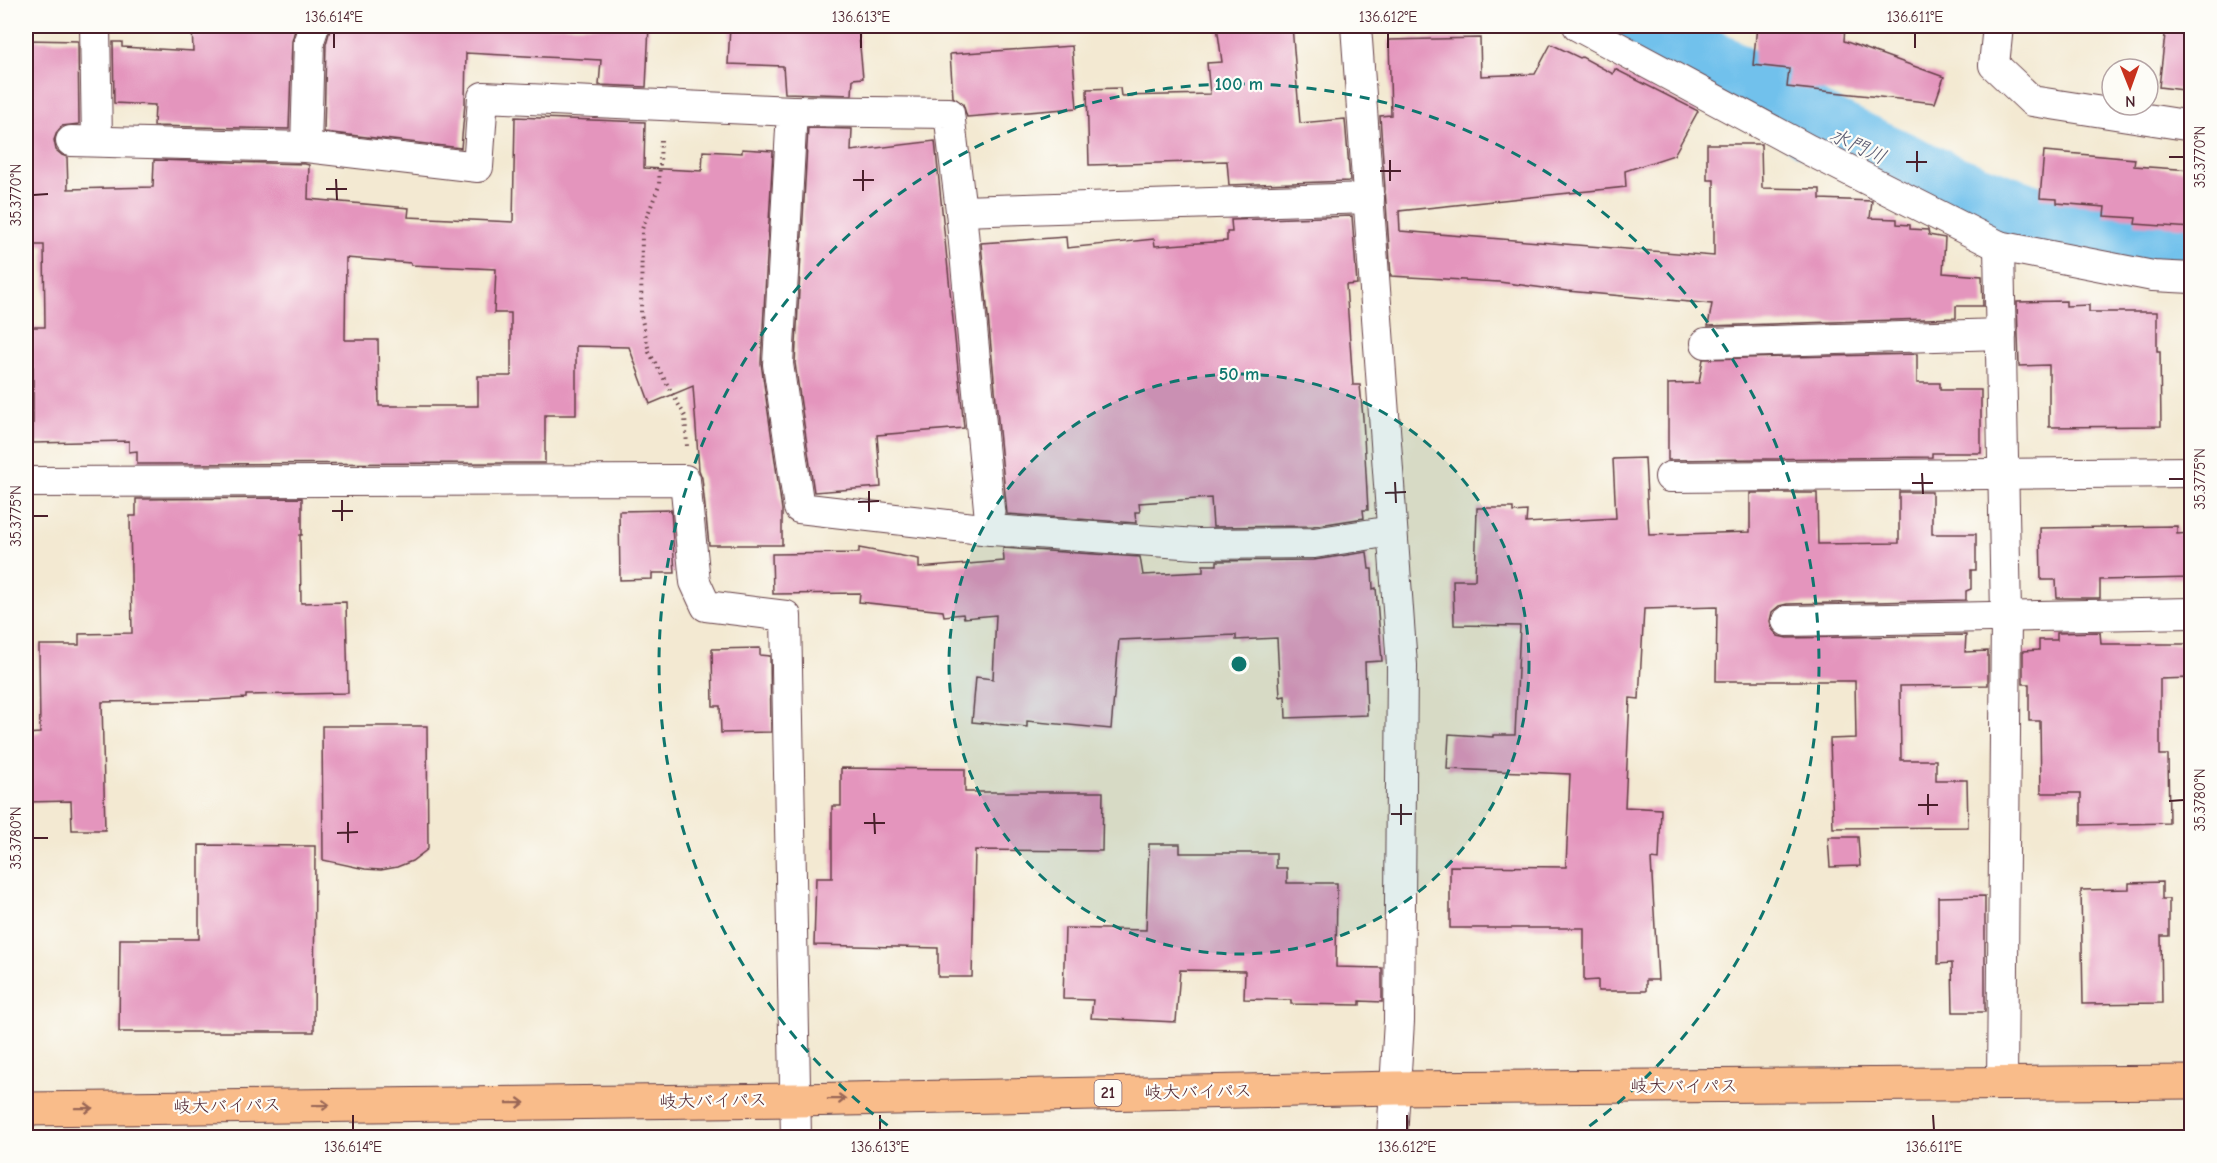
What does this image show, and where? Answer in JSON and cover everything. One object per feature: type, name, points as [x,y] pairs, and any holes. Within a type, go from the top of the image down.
[{"type":"highway","name":"岐大バイパス","points":[[26,1109],[796,1100],[1395,1088],[2192,1082]]},
{"type":"street","points":[[94,26],[84,141],[306,147],[478,167],[483,97],[792,111],[949,113],[961,211],[991,530]]},
{"type":"street","points":[[306,147],[309,40],[314,26]]},
{"type":"street","points":[[1356,26],[1402,665],[1399,1021],[1392,1137]]},
{"type":"street","points":[[1578,26],[1809,150],[1999,246],[2153,276],[2192,278]]},
{"type":"street","points":[[1998,26],[1994,64],[2032,101],[2192,126]]},
{"type":"street","points":[[792,111],[778,364],[799,508],[991,530],[1197,544],[1314,543],[1392,531]]},
{"type":"street","points":[[961,211],[1369,198]]},
{"type":"street","points":[[1999,246],[2006,616],[2002,1083]]},
{"type":"street","points":[[1706,343],[2001,334]]},
{"type":"street","points":[[1670,477],[2192,472]]},
{"type":"street","points":[[26,482],[685,480],[695,582],[706,606],[786,616],[796,1137]]},
{"type":"street","points":[[1787,621],[2192,613]]},
{"type":"path","points":[[663,105],[659,186],[642,229],[641,315],[649,352],[685,416],[688,462],[685,480]]},
{"type":"building","points":[[192,26],[296,26],[292,41],[289,129],[154,126],[155,105],[114,103],[113,42],[122,42],[122,47],[193,51]]},
{"type":"building","points":[[331,26],[649,26],[646,87],[599,85],[601,60],[466,53],[461,148],[324,132],[326,44]]},
{"type":"building","points":[[730,26],[858,26],[863,78],[853,79],[852,95],[785,93],[783,66],[728,64]]},
{"type":"building","points":[[1217,26],[1292,26],[1300,123],[1345,119],[1350,181],[1229,185],[1227,161],[1089,165],[1087,89],[1120,88],[1121,96],[1210,94],[1207,63],[1222,62]]},
{"type":"building","points":[[1757,26],[1845,26],[1844,41],[1944,77],[1935,103],[1787,87],[1789,69],[1753,65]]},
{"type":"building","points":[[2166,26],[2192,26],[2192,91],[2160,87]]},
{"type":"building","points":[[1480,38],[1481,76],[1535,74],[1551,44],[1582,57],[1613,74],[1615,69],[1698,111],[1674,155],[1625,171],[1626,187],[1399,211],[1400,231],[1714,256],[1714,180],[1707,180],[1707,144],[1761,144],[1762,188],[1820,189],[1820,199],[1872,201],[1870,218],[1897,219],[1897,224],[1910,225],[1910,229],[1928,230],[1929,235],[1945,238],[1943,273],[1982,276],[1983,306],[1956,306],[1956,318],[1708,326],[1712,304],[1567,291],[1499,282],[1391,276],[1380,116],[1391,115],[1389,40]]},
{"type":"building","points":[[26,40],[78,41],[79,124],[62,126],[54,140],[56,150],[67,157],[68,189],[153,187],[154,160],[305,164],[309,165],[308,199],[409,208],[408,217],[513,222],[515,117],[645,122],[644,168],[702,171],[703,151],[742,153],[742,149],[773,151],[761,363],[782,510],[782,545],[709,545],[702,478],[699,470],[693,386],[650,404],[629,347],[576,346],[576,415],[545,415],[545,463],[137,464],[137,451],[129,452],[129,441],[33,443],[33,367],[28,367],[28,327],[45,327],[44,245],[30,245],[30,151],[26,151]],"holes":[[[346,258],[411,263],[411,265],[496,269],[494,313],[511,313],[511,376],[478,376],[478,406],[379,406],[378,340],[345,340]]]},
{"type":"building","points":[[1072,46],[1077,108],[967,117],[963,104],[953,97],[950,54]]},
{"type":"building","points":[[808,128],[852,129],[851,151],[935,141],[964,428],[877,435],[881,487],[814,492],[795,363]]},
{"type":"building","points":[[2044,151],[2135,159],[2134,166],[2192,170],[2192,228],[2135,224],[2136,218],[2104,216],[2105,207],[2057,203],[2057,199],[2040,198]]},
{"type":"building","points":[[1352,216],[1357,284],[1346,285],[1353,385],[1360,385],[1363,418],[1368,510],[1363,510],[1364,518],[1313,526],[1213,527],[1211,498],[1139,503],[1140,512],[1135,512],[1136,523],[1007,514],[981,243],[1066,237],[1067,248],[1154,239],[1155,246],[1227,241],[1227,232],[1232,232],[1231,220]]},
{"type":"building","points":[[2066,301],[2066,306],[2089,305],[2089,312],[2157,312],[2161,426],[2049,427],[2049,365],[2019,366],[2017,302]]},
{"type":"building","points":[[1917,354],[1917,383],[1940,383],[1940,390],[1981,390],[1981,453],[1932,453],[1932,457],[1668,460],[1668,384],[1699,383],[1703,359]]},
{"type":"building","points":[[1645,458],[1649,535],[1750,532],[1750,493],[1817,493],[1818,544],[1899,543],[1899,492],[1932,492],[1932,534],[1976,534],[1976,570],[1971,570],[1971,589],[1966,591],[1966,600],[1787,604],[1779,606],[1772,612],[1770,621],[1772,629],[1778,636],[1787,638],[1966,635],[1965,652],[1988,651],[1988,685],[1900,686],[1901,760],[1936,760],[1936,780],[1967,780],[1968,827],[1833,828],[1830,739],[1856,738],[1855,681],[1716,681],[1717,607],[1644,609],[1639,699],[1630,698],[1625,807],[1661,809],[1659,860],[1651,859],[1658,980],[1646,980],[1646,991],[1598,991],[1598,980],[1584,981],[1584,928],[1450,928],[1450,866],[1566,867],[1570,774],[1447,769],[1449,734],[1493,737],[1493,735],[1515,735],[1520,626],[1454,625],[1453,580],[1475,580],[1477,508],[1513,508],[1513,512],[1527,511],[1526,523],[1616,518],[1613,459]]},
{"type":"building","points":[[302,498],[301,603],[346,602],[348,693],[246,695],[246,698],[212,700],[102,702],[105,830],[72,830],[71,801],[26,802],[26,734],[40,733],[39,645],[79,645],[79,634],[132,633],[130,516],[136,516],[136,499]]},
{"type":"building","points":[[671,510],[675,573],[652,573],[652,579],[620,580],[619,511]]},
{"type":"building","points":[[2177,526],[2177,534],[2192,533],[2192,578],[2100,580],[2100,598],[2057,598],[2056,580],[2041,580],[2040,528]]},
{"type":"building","points":[[859,548],[919,559],[919,568],[1004,561],[1003,548],[1140,557],[1143,575],[1203,572],[1203,565],[1217,565],[1217,561],[1314,560],[1367,552],[1369,569],[1372,569],[1373,589],[1376,588],[1382,661],[1365,662],[1367,715],[1286,718],[1285,696],[1280,697],[1277,638],[1236,640],[1236,635],[1119,640],[1111,729],[1027,721],[1027,727],[972,722],[976,677],[993,679],[996,615],[964,618],[963,614],[944,616],[943,611],[859,602],[860,593],[773,594],[772,554],[859,553]]},
{"type":"building","points":[[2100,632],[2101,644],[2191,644],[2191,678],[2160,679],[2160,755],[2168,755],[2169,823],[2081,825],[2081,793],[2041,793],[2040,721],[2029,721],[2029,684],[2023,684],[2023,651],[2039,650],[2039,640],[2057,640],[2057,633]]},
{"type":"building","points":[[760,648],[760,655],[770,656],[771,732],[721,733],[720,706],[713,706],[712,649]]},
{"type":"building","points":[[322,726],[427,726],[428,849],[412,861],[381,870],[323,860]]},
{"type":"building","points":[[841,768],[965,769],[965,792],[1103,792],[1102,851],[975,850],[972,977],[938,977],[938,948],[814,945],[816,878],[832,878],[832,806],[841,806]]},
{"type":"building","points":[[1828,837],[1858,837],[1860,866],[1830,867]]},
{"type":"building","points":[[1149,844],[1180,844],[1180,853],[1276,853],[1276,868],[1287,868],[1287,883],[1337,883],[1336,967],[1382,968],[1382,1002],[1360,1001],[1360,1005],[1291,1004],[1291,1000],[1244,999],[1245,971],[1180,970],[1176,1022],[1091,1018],[1093,1000],[1063,999],[1065,928],[1146,930]]},
{"type":"building","points":[[199,845],[315,846],[314,1032],[119,1032],[120,939],[199,939]]},
{"type":"building","points":[[2162,882],[2162,899],[2169,899],[2169,936],[2161,936],[2162,1003],[2083,1004],[2081,890],[2129,889],[2129,883]]},
{"type":"building","points":[[1985,896],[1985,1012],[1953,1012],[1952,963],[1938,964],[1938,897]]},
{"type":"waterway","name":"水門川","points":[[1646,26],[1813,125],[1945,187],[2083,238],[2192,253]]}]
